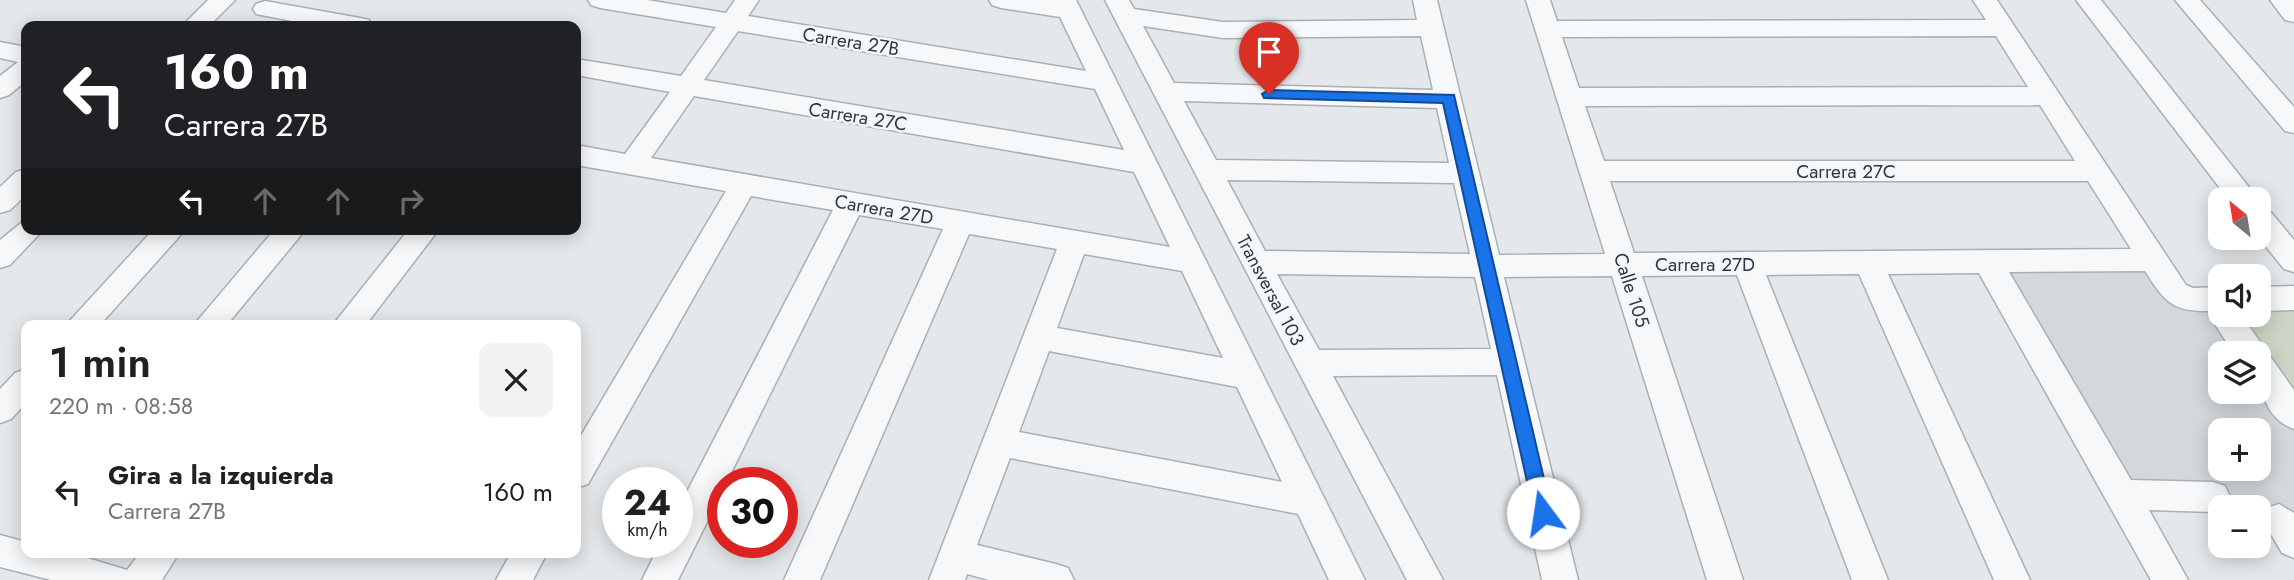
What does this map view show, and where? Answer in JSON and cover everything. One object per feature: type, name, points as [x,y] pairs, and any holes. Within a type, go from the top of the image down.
[{"type":"street","points":[[190,0],[220,2]]},
{"type":"street","name":"Carrera 27B","points":[[600,0],[1102,82]]},
{"type":"street","points":[[632,165],[747,0]]},
{"type":"street","points":[[1001,0],[1067,5],[1141,163],[1249,376],[1306,502],[1347,580]]},
{"type":"street","name":"Calle 105","points":[[1538,0],[1725,580]]},
{"type":"street","points":[[1985,0],[2175,293],[2208,304]]},
{"type":"street","points":[[2088,0],[2235,187]]},
{"type":"street","points":[[2187,0],[2294,124]]},
{"type":"street","points":[[2282,0],[2294,14]]},
{"type":"street","points":[[199,21],[220,2]]},
{"type":"street","points":[[252,21],[270,4],[340,21]]},
{"type":"street","points":[[1122,8],[1223,30],[1429,14],[1560,580]]},
{"type":"street","name":"Transversal 103","points":[[1122,8],[1425,580]]},
{"type":"street","points":[[1548,29],[2003,29]]},
{"type":"street","points":[[0,50],[21,54]]},
{"type":"street","name":"Carrera 27C","points":[[581,68],[1141,163]]},
{"type":"street","points":[[0,89],[21,72]]},
{"type":"street","points":[[1166,92],[1449,99]]},
{"type":"street","points":[[1571,97],[2049,96]]},
{"type":"street","name":"Carrera 27D","points":[[581,156],[1192,262]]},
{"type":"street","points":[[1207,170],[1466,173]]},
{"type":"street","name":"Carrera 27C","points":[[1593,171],[2098,171]]},
{"type":"street","points":[[0,203],[21,184]]},
{"type":"street","points":[[581,465],[744,184]]},
{"type":"street","points":[[660,580],[851,203]]},
{"type":"street","points":[[802,580],[960,222]]},
{"type":"street","points":[[2272,233],[2294,261]]},
{"type":"street","points":[[0,257],[24,235]]},
{"type":"street","points":[[86,320],[166,235]]},
{"type":"street","points":[[213,320],[287,235]]},
{"type":"street","points":[[352,320],[420,235]]},
{"type":"street","points":[[1056,580],[952,568],[1074,243]]},
{"type":"street","points":[[1987,260],[2171,580]]},
{"type":"street","name":"Carrera 27D","points":[[1257,262],[1488,266],[2154,260]]},
{"type":"street","points":[[1868,262],[2012,580]]},
{"type":"street","points":[[1747,264],[1870,580]]},
{"type":"street","points":[[2271,299],[2294,298]]},
{"type":"street","points":[[1038,337],[1249,376]]},
{"type":"street","points":[[1309,363],[1509,362]]},
{"type":"street","points":[[2271,382],[2294,415]]},
{"type":"street","points":[[0,410],[21,387]]},
{"type":"street","points":[[1000,442],[1306,502]]},
{"type":"street","points":[[2123,495],[2208,497]]},
{"type":"street","points":[[37,558],[114,580]]},
{"type":"street","points":[[140,580],[158,558]]},
{"type":"street","points":[[514,580],[527,558]]},
{"type":"shaded area","points":[[1987,260],[2154,260],[2208,304],[2208,327],[2230,327],[2242,341],[2208,341],[2208,404],[2271,404],[2271,382],[2294,415],[2294,519],[2271,516],[2271,495],[2123,495]]},
{"type":"green space","points":[[2294,309],[2294,402],[2271,371],[2271,341],[2248,341],[2238,327],[2271,327],[2271,310]]},
{"type":"route","points":[[1269,94],[1449,99],[1543,513]]}]
